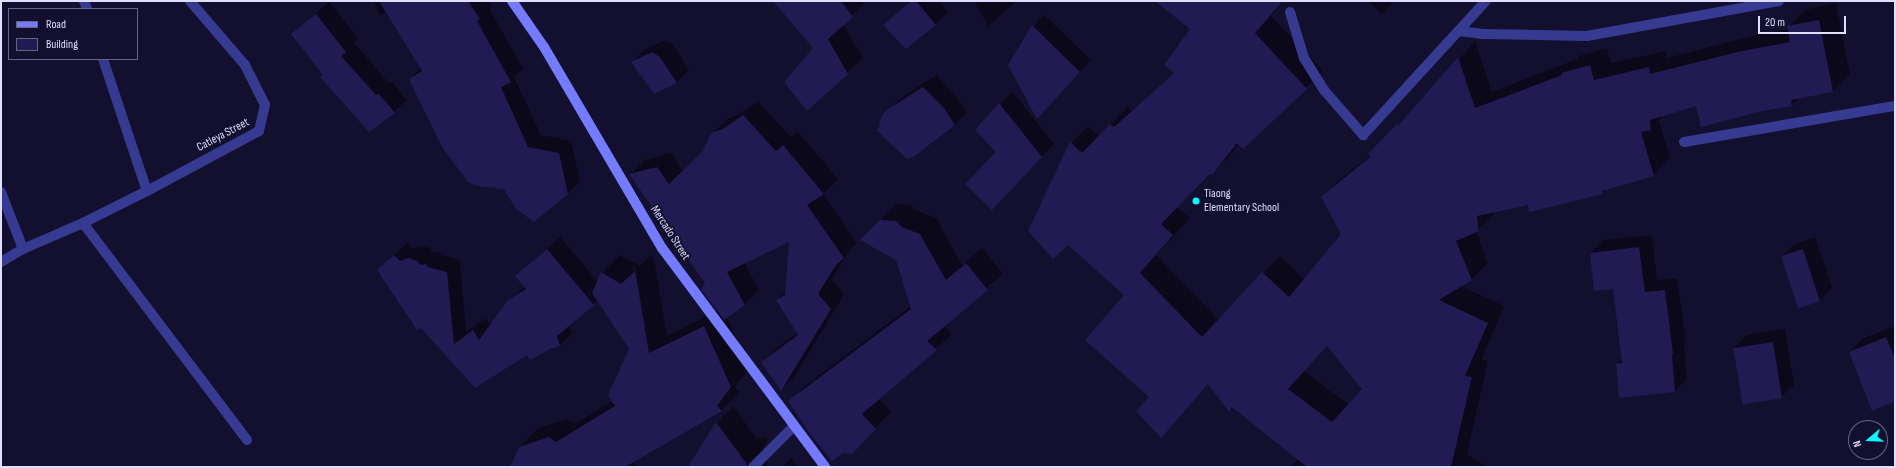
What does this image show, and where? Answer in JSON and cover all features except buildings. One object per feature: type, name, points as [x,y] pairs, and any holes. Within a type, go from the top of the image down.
[{"type":"street","name":"Catleya Street","points":[[1,262],[23,249],[83,223],[147,191],[259,131],[265,105],[245,65],[190,1]]},
{"type":"street","name":"Mercado Street","points":[[512,1],[544,47],[662,248],[824,467]]},
{"type":"street","points":[[1290,12],[1304,58],[1324,90],[1363,135],[1486,1]]},
{"type":"street","points":[[1459,31],[1485,34],[1587,36],[1779,1]]},
{"type":"street","points":[[103,60],[147,191]]},
{"type":"street","points":[[1684,142],[1895,106]]},
{"type":"street","points":[[1,192],[23,249]]},
{"type":"street","points":[[83,223],[247,440]]},
{"type":"street","points":[[753,467],[794,426]]},
{"type":"place","name":"Tiaong Elementary School","points":[[1196,201]]}]
